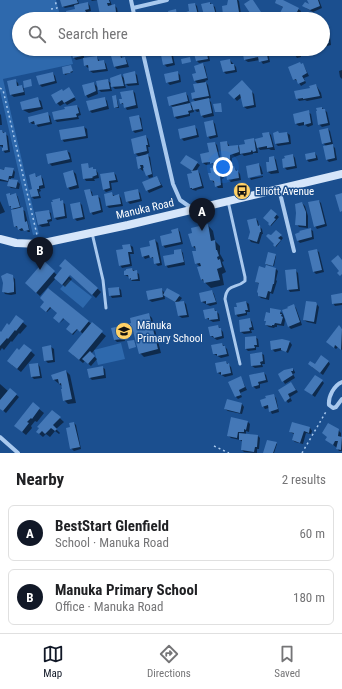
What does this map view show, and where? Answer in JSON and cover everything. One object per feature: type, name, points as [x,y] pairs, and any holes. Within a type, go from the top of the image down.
[{"type":"street","points":[[131,0],[133,12]]},
{"type":"street","points":[[132,8],[167,0]]},
{"type":"street","points":[[144,56],[173,184],[180,200],[194,209]]},
{"type":"street","name":"Manuka Road","points":[[1,241],[39,244],[342,174]]},
{"type":"street","points":[[279,189],[294,251]]},
{"type":"street","points":[[342,382],[335,387],[329,398],[328,405],[333,408],[336,407],[342,399]]},
{"type":"street","points":[[0,437],[18,453]]},
{"type":"lane","points":[[228,201],[245,277],[243,284],[229,289],[226,293],[225,299],[240,364]]},
{"type":"lane","points":[[92,232],[103,280],[106,308]]},
{"type":"path","points":[[51,9],[57,8],[55,0]]},
{"type":"path","points":[[0,88],[3,90],[37,235]]},
{"type":"path","points":[[162,216],[169,210],[173,203],[173,184]]},
{"type":"path","points":[[302,453],[330,407]]},
{"type":"path","points":[[214,446],[229,453]]},
{"type":"shaded area","points":[[0,0],[56,0],[59,12],[12,12],[12,56],[71,56],[73,64],[3,79],[39,234],[33,235],[0,91]]},
{"type":"shaded area","points":[[69,279],[92,297],[83,308],[60,289]]},
{"type":"shaded area","points":[[121,343],[125,359],[98,365],[94,350]]},
{"type":"building","points":[[60,0],[77,0],[78,3],[62,7]]},
{"type":"building","points":[[97,0],[109,0],[110,3],[107,3],[108,6],[115,4],[116,12],[99,12]]},
{"type":"building","points":[[228,0],[237,0],[239,12],[223,12],[222,6],[227,5]]},
{"type":"building","points":[[250,0],[253,0],[261,12],[249,12],[244,4]]},
{"type":"building","points":[[276,0],[283,0],[299,8],[297,12],[280,12],[283,7],[275,3]]},
{"type":"building","points":[[307,0],[318,0],[320,6],[310,10],[302,6],[305,2],[309,4]]},
{"type":"building","points":[[88,2],[89,9],[85,10],[86,12],[66,12],[75,9],[74,5]]},
{"type":"building","points":[[210,2],[210,4],[213,4],[215,12],[203,12],[201,4]]},
{"type":"building","points":[[195,3],[197,12],[186,12],[189,11],[188,4]]},
{"type":"building","points":[[176,9],[176,12],[168,12]]},
{"type":"building","points":[[97,56],[98,61],[104,60],[106,69],[89,71],[88,65],[84,66],[83,58]]},
{"type":"building","points":[[111,56],[120,56],[121,58],[125,57],[127,64],[114,67]]},
{"type":"building","points":[[161,56],[172,56],[173,63],[163,65]]},
{"type":"building","points":[[195,56],[207,56],[208,59],[196,61]]},
{"type":"building","points":[[243,56],[267,56],[268,60],[259,62],[258,57],[244,60]]},
{"type":"building","points":[[190,57],[191,62],[182,64],[181,59]]},
{"type":"building","points":[[230,59],[231,64],[234,64],[235,70],[223,72],[220,61]]},
{"type":"building","points":[[300,62],[301,64],[303,63],[307,73],[302,76],[305,81],[298,84],[296,79],[293,80],[288,67]]},
{"type":"building","points":[[203,63],[207,78],[194,81],[192,74],[196,73],[194,66]]},
{"type":"building","points":[[71,65],[73,71],[70,72],[71,73],[63,74],[62,67]]},
{"type":"building","points":[[135,71],[137,83],[125,84],[123,74]]},
{"type":"building","points":[[178,71],[179,80],[166,83],[164,74]]},
{"type":"building","points":[[53,72],[55,81],[39,85],[36,76]]},
{"type":"building","points":[[121,74],[124,86],[111,87],[110,78]]},
{"type":"building","points":[[16,79],[17,86],[22,85],[24,92],[10,95],[7,81]]},
{"type":"building","points":[[31,79],[32,86],[24,88],[23,81]]},
{"type":"building","points":[[108,79],[110,89],[98,90],[96,81]]},
{"type":"building","points":[[242,80],[252,91],[254,105],[243,107],[240,94],[234,99],[228,93]]},
{"type":"building","points":[[94,82],[96,91],[85,96],[82,85]]},
{"type":"building","points":[[206,82],[209,96],[192,99],[191,93],[195,92],[193,84]]},
{"type":"building","points":[[316,84],[320,96],[296,99],[294,91],[310,88],[309,86]]},
{"type":"building","points":[[69,87],[75,97],[64,103],[62,100],[56,104],[51,95],[62,89],[63,91]]},
{"type":"building","points":[[133,90],[136,105],[124,108],[123,103],[120,104],[119,99],[122,99],[120,92]]},
{"type":"building","points":[[186,92],[188,101],[169,106],[167,97]]},
{"type":"building","points":[[116,95],[118,107],[114,108],[112,96]]},
{"type":"building","points":[[38,97],[41,107],[22,110],[20,102]]},
{"type":"building","points":[[105,97],[107,106],[89,111],[86,101]]},
{"type":"building","points":[[209,98],[212,113],[201,116],[199,109],[193,110],[191,102]]},
{"type":"building","points":[[190,103],[192,110],[188,111],[189,114],[174,117],[172,107]]},
{"type":"building","points":[[221,103],[222,112],[215,112],[213,104]]},
{"type":"building","points":[[77,105],[79,113],[76,114],[77,117],[54,120],[52,112],[65,109],[64,107]]},
{"type":"building","points":[[322,107],[322,109],[325,109],[328,123],[318,125],[316,108]]},
{"type":"building","points":[[309,110],[311,123],[304,125],[304,122],[295,124],[293,114]]},
{"type":"building","points":[[48,112],[50,122],[35,125],[34,121],[29,123],[28,117]]},
{"type":"building","points":[[139,115],[142,129],[132,131],[129,117]]},
{"type":"building","points":[[213,120],[216,135],[207,137],[204,122]]},
{"type":"building","points":[[195,125],[197,135],[180,139],[178,129]]},
{"type":"building","points":[[84,126],[86,136],[61,140],[59,130]]},
{"type":"building","points":[[328,128],[331,142],[322,144],[319,130]]},
{"type":"building","points":[[0,130],[2,130],[3,133],[6,132],[8,150],[2,151],[3,145],[0,145]]},
{"type":"building","points":[[278,131],[279,133],[287,132],[289,142],[275,144],[273,133]]},
{"type":"building","points":[[269,132],[273,147],[267,148],[267,146],[257,148],[255,139],[263,137],[262,133]]},
{"type":"building","points":[[146,135],[148,145],[146,145],[147,151],[134,154],[131,139]]},
{"type":"building","points":[[254,138],[256,151],[253,152],[252,150],[251,152],[240,154],[239,145],[245,144],[244,140]]},
{"type":"building","points":[[227,141],[228,146],[238,145],[239,152],[230,155],[230,159],[222,161],[220,142]]},
{"type":"building","points":[[215,142],[220,162],[214,165],[213,163],[210,164],[210,162],[202,163],[200,154],[209,152],[207,143]]},
{"type":"building","points":[[333,144],[335,158],[326,160],[323,146]]},
{"type":"building","points":[[67,150],[70,159],[48,164],[46,154]]},
{"type":"building","points":[[315,152],[316,158],[306,160],[305,154]]},
{"type":"building","points":[[148,154],[152,174],[146,176],[143,165],[140,165],[141,168],[138,169],[136,157]]},
{"type":"building","points":[[293,154],[295,166],[283,168],[282,159],[285,158],[284,156]]},
{"type":"building","points":[[186,155],[198,162],[192,171],[180,163]]},
{"type":"building","points":[[274,156],[277,170],[267,172],[266,162],[269,162],[269,157]]},
{"type":"building","points":[[88,163],[89,168],[93,167],[93,169],[96,169],[97,175],[92,177],[93,178],[83,179],[81,164]]},
{"type":"building","points":[[259,163],[261,175],[248,178],[246,166]]},
{"type":"building","points":[[234,166],[236,171],[238,170],[239,178],[227,180],[225,167]]},
{"type":"building","points":[[5,167],[14,168],[12,176],[9,176],[8,181],[0,179],[0,169],[4,170]]},
{"type":"building","points":[[218,167],[218,172],[221,171],[222,176],[220,176],[221,185],[215,187],[214,181],[210,180],[208,173],[211,173],[210,168]]},
{"type":"building","points":[[73,170],[77,185],[67,188],[63,173]]},
{"type":"building","points":[[198,170],[202,186],[192,189],[190,188],[187,174],[192,173],[191,171]]},
{"type":"building","points":[[114,172],[116,180],[109,181],[110,188],[103,190],[100,174]]},
{"type":"building","points":[[35,173],[36,177],[41,175],[43,185],[39,186],[39,189],[37,189],[39,196],[31,197],[29,190],[32,189],[29,175]]},
{"type":"building","points":[[157,176],[161,185],[146,191],[142,182]]},
{"type":"building","points":[[9,179],[18,180],[16,188],[7,186]]},
{"type":"building","points":[[90,189],[92,196],[98,195],[101,210],[90,213],[84,190]]},
{"type":"building","points":[[138,189],[140,199],[126,202],[124,192]]},
{"type":"building","points":[[112,192],[113,196],[119,194],[121,204],[106,206],[104,194]]},
{"type":"building","points":[[10,193],[10,195],[16,193],[20,207],[11,209],[6,194]]},
{"type":"building","points":[[342,193],[342,211],[340,212],[335,195]]},
{"type":"building","points":[[60,198],[60,201],[63,200],[65,216],[54,218],[51,202],[53,202],[52,200]]},
{"type":"building","points":[[319,200],[325,224],[314,227],[308,202]]},
{"type":"building","points":[[80,202],[83,217],[73,219],[70,204]]},
{"type":"building","points":[[302,202],[306,212],[306,226],[295,225],[295,204]]},
{"type":"building","points":[[23,207],[25,222],[27,221],[29,230],[24,231],[22,228],[18,230],[17,226],[14,227],[11,210]]},
{"type":"building","points":[[271,209],[277,214],[274,218],[276,219],[270,226],[268,224],[269,223],[263,218]]},
{"type":"building","points":[[49,210],[51,219],[47,220],[48,223],[38,225],[35,212]]},
{"type":"building","points":[[256,218],[258,226],[260,225],[261,232],[257,242],[248,239],[250,232],[247,220]]},
{"type":"building","points":[[208,224],[211,241],[215,240],[216,250],[219,256],[217,257],[218,260],[220,259],[222,267],[217,269],[220,280],[204,283],[203,279],[201,280],[197,267],[201,266],[200,263],[195,264],[192,251],[196,251],[195,246],[192,247],[188,234],[192,233],[191,228]]},
{"type":"building","points":[[178,228],[181,242],[162,246],[160,236],[172,233],[171,230]]},
{"type":"building","points":[[311,228],[312,237],[297,241],[295,234],[300,232],[299,231]]},
{"type":"building","points":[[276,230],[282,235],[278,238],[281,240],[275,247],[266,236],[268,234],[271,235]]},
{"type":"building","points":[[155,239],[160,263],[154,264],[153,257],[150,258],[149,255],[142,257],[140,248],[150,246],[149,241]]},
{"type":"building","points":[[130,244],[132,252],[128,252],[130,264],[119,266],[116,250],[123,249],[122,245]]},
{"type":"building","points":[[181,249],[184,262],[165,266],[163,256],[174,254],[174,250]]},
{"type":"building","points":[[317,249],[322,270],[313,272],[308,251]]},
{"type":"building","points":[[268,252],[276,254],[273,266],[265,264]]},
{"type":"building","points":[[338,255],[342,260],[342,274],[340,276],[337,273],[339,271],[331,261]]},
{"type":"building","points":[[65,259],[98,288],[92,295],[70,275],[62,285],[54,278],[62,268],[59,266]]},
{"type":"building","points":[[44,261],[55,271],[36,293],[25,283]]},
{"type":"building","points":[[266,265],[276,268],[274,284],[271,292],[268,291],[266,298],[258,296],[257,292],[259,283],[255,282],[259,266],[265,268]]},
{"type":"building","points":[[132,268],[133,271],[137,270],[138,279],[131,280],[131,278],[129,279],[128,275],[124,275],[124,271],[126,269]]},
{"type":"building","points":[[296,269],[298,289],[287,290],[285,270]]},
{"type":"building","points":[[7,273],[13,275],[14,292],[2,292],[3,283],[1,276]]},
{"type":"building","points":[[119,287],[120,295],[109,296],[108,288]]},
{"type":"building","points":[[48,288],[89,321],[80,332],[77,329],[72,334],[66,329],[70,324],[63,318],[59,323],[53,318],[57,313],[50,307],[46,312],[40,307],[44,302],[40,298]]},
{"type":"building","points":[[162,288],[163,297],[148,300],[146,291]]},
{"type":"building","points":[[167,288],[180,295],[175,302],[163,295]]},
{"type":"building","points":[[212,290],[216,302],[206,304],[206,301],[201,302],[199,293]]},
{"type":"building","points":[[342,293],[342,303],[332,304],[331,295]]},
{"type":"building","points":[[184,301],[187,315],[178,316],[175,302]]},
{"type":"building","points":[[246,301],[248,310],[245,310],[246,313],[235,315],[234,307],[237,307],[236,303]]},
{"type":"building","points":[[306,301],[316,302],[317,304],[314,322],[303,320]]},
{"type":"building","points":[[294,304],[300,322],[288,327],[282,310]]},
{"type":"building","points":[[214,308],[215,311],[217,311],[218,319],[205,319],[203,310]]},
{"type":"building","points":[[270,308],[281,310],[280,314],[282,314],[281,316],[283,317],[281,324],[275,323],[272,326],[265,325],[266,321],[264,321],[266,312],[270,313]]},
{"type":"building","points":[[149,313],[158,349],[139,354],[133,331],[126,333],[124,325],[131,323],[130,318]]},
{"type":"building","points":[[16,315],[24,321],[0,346],[0,331],[1,332],[7,323],[9,325]]},
{"type":"building","points":[[250,318],[252,327],[249,328],[250,331],[240,332],[239,320]]},
{"type":"building","points":[[92,322],[103,331],[79,360],[68,351]]},
{"type":"building","points":[[218,325],[219,328],[221,328],[222,336],[214,338],[213,336],[210,336],[208,327]]},
{"type":"building","points":[[339,325],[342,329],[341,350],[335,345],[334,348],[326,342]]},
{"type":"building","points":[[121,326],[123,339],[114,340],[111,328]]},
{"type":"building","points":[[256,336],[257,345],[254,345],[255,348],[245,349],[245,337]]},
{"type":"building","points":[[282,339],[290,341],[286,352],[281,350],[281,348],[271,350],[270,341]]},
{"type":"building","points":[[134,340],[136,347],[129,349],[127,341]]},
{"type":"building","points":[[222,343],[223,346],[225,346],[227,354],[217,356],[217,354],[213,354],[211,345]]},
{"type":"building","points":[[24,344],[32,350],[17,369],[7,361],[17,348],[19,350]]},
{"type":"building","points":[[51,345],[53,360],[44,361],[42,347]]},
{"type":"building","points":[[90,351],[95,356],[88,364],[82,359]]},
{"type":"building","points":[[262,352],[263,361],[260,362],[261,365],[251,366],[250,354]]},
{"type":"building","points":[[321,355],[329,361],[320,373],[308,364],[310,361],[315,364]]},
{"type":"building","points":[[226,361],[227,364],[229,363],[231,373],[221,375],[221,372],[217,373],[215,363]]},
{"type":"building","points":[[38,363],[40,376],[31,377],[29,364]]},
{"type":"building","points":[[103,366],[104,375],[89,378],[87,369]]},
{"type":"building","points":[[293,368],[293,371],[291,371],[293,375],[282,382],[278,374],[284,370]]},
{"type":"building","points":[[66,370],[72,399],[63,401],[61,383],[59,384],[58,379],[53,380],[51,375]]},
{"type":"building","points":[[264,372],[266,380],[258,382],[259,385],[252,387],[249,375]]},
{"type":"building","points":[[315,375],[323,380],[312,395],[304,390]]},
{"type":"building","points":[[241,376],[245,387],[239,390],[241,395],[235,397],[228,382]]},
{"type":"building","points":[[291,382],[296,390],[288,394],[290,398],[285,402],[278,390]]},
{"type":"building","points":[[10,388],[17,394],[3,411],[0,409],[0,400]]},
{"type":"building","points":[[274,394],[278,409],[269,412],[268,405],[262,407],[260,400],[266,398],[265,396]]},
{"type":"building","points":[[227,399],[242,403],[240,413],[224,409]]},
{"type":"building","points":[[33,402],[40,408],[32,419],[31,418],[27,422],[29,423],[22,432],[14,426]]},
{"type":"building","points":[[52,410],[61,417],[53,425],[57,429],[55,431],[51,428],[45,434],[42,431],[39,434],[36,432],[39,428],[37,427]]},
{"type":"building","points":[[231,417],[248,421],[246,430],[244,429],[244,432],[238,432],[237,438],[227,436]]},
{"type":"building","points":[[74,422],[80,447],[70,449],[66,428],[70,427],[69,423]]},
{"type":"building","points":[[292,422],[310,427],[309,433],[304,431],[300,443],[292,440],[294,433],[289,432]]},
{"type":"building","points":[[328,423],[339,429],[338,436],[342,437],[341,450],[336,449],[338,441],[335,441],[333,445],[325,440],[327,437],[322,433]]},
{"type":"building","points":[[239,433],[258,435],[257,447],[255,447],[254,452],[241,450],[242,440],[239,440]]},
{"type":"building","points":[[267,440],[277,442],[273,453],[263,453]]},
{"type":"place","name":"Elliott Avenue","points":[[242,191]]},
{"type":"place","name":"BestStart Glenfield","points":[[202,231]]},
{"type":"place","name":"Manuka Primary School","points":[[40,270]]},
{"type":"place","name":"Mānuka Primary School","points":[[124,331]]}]
